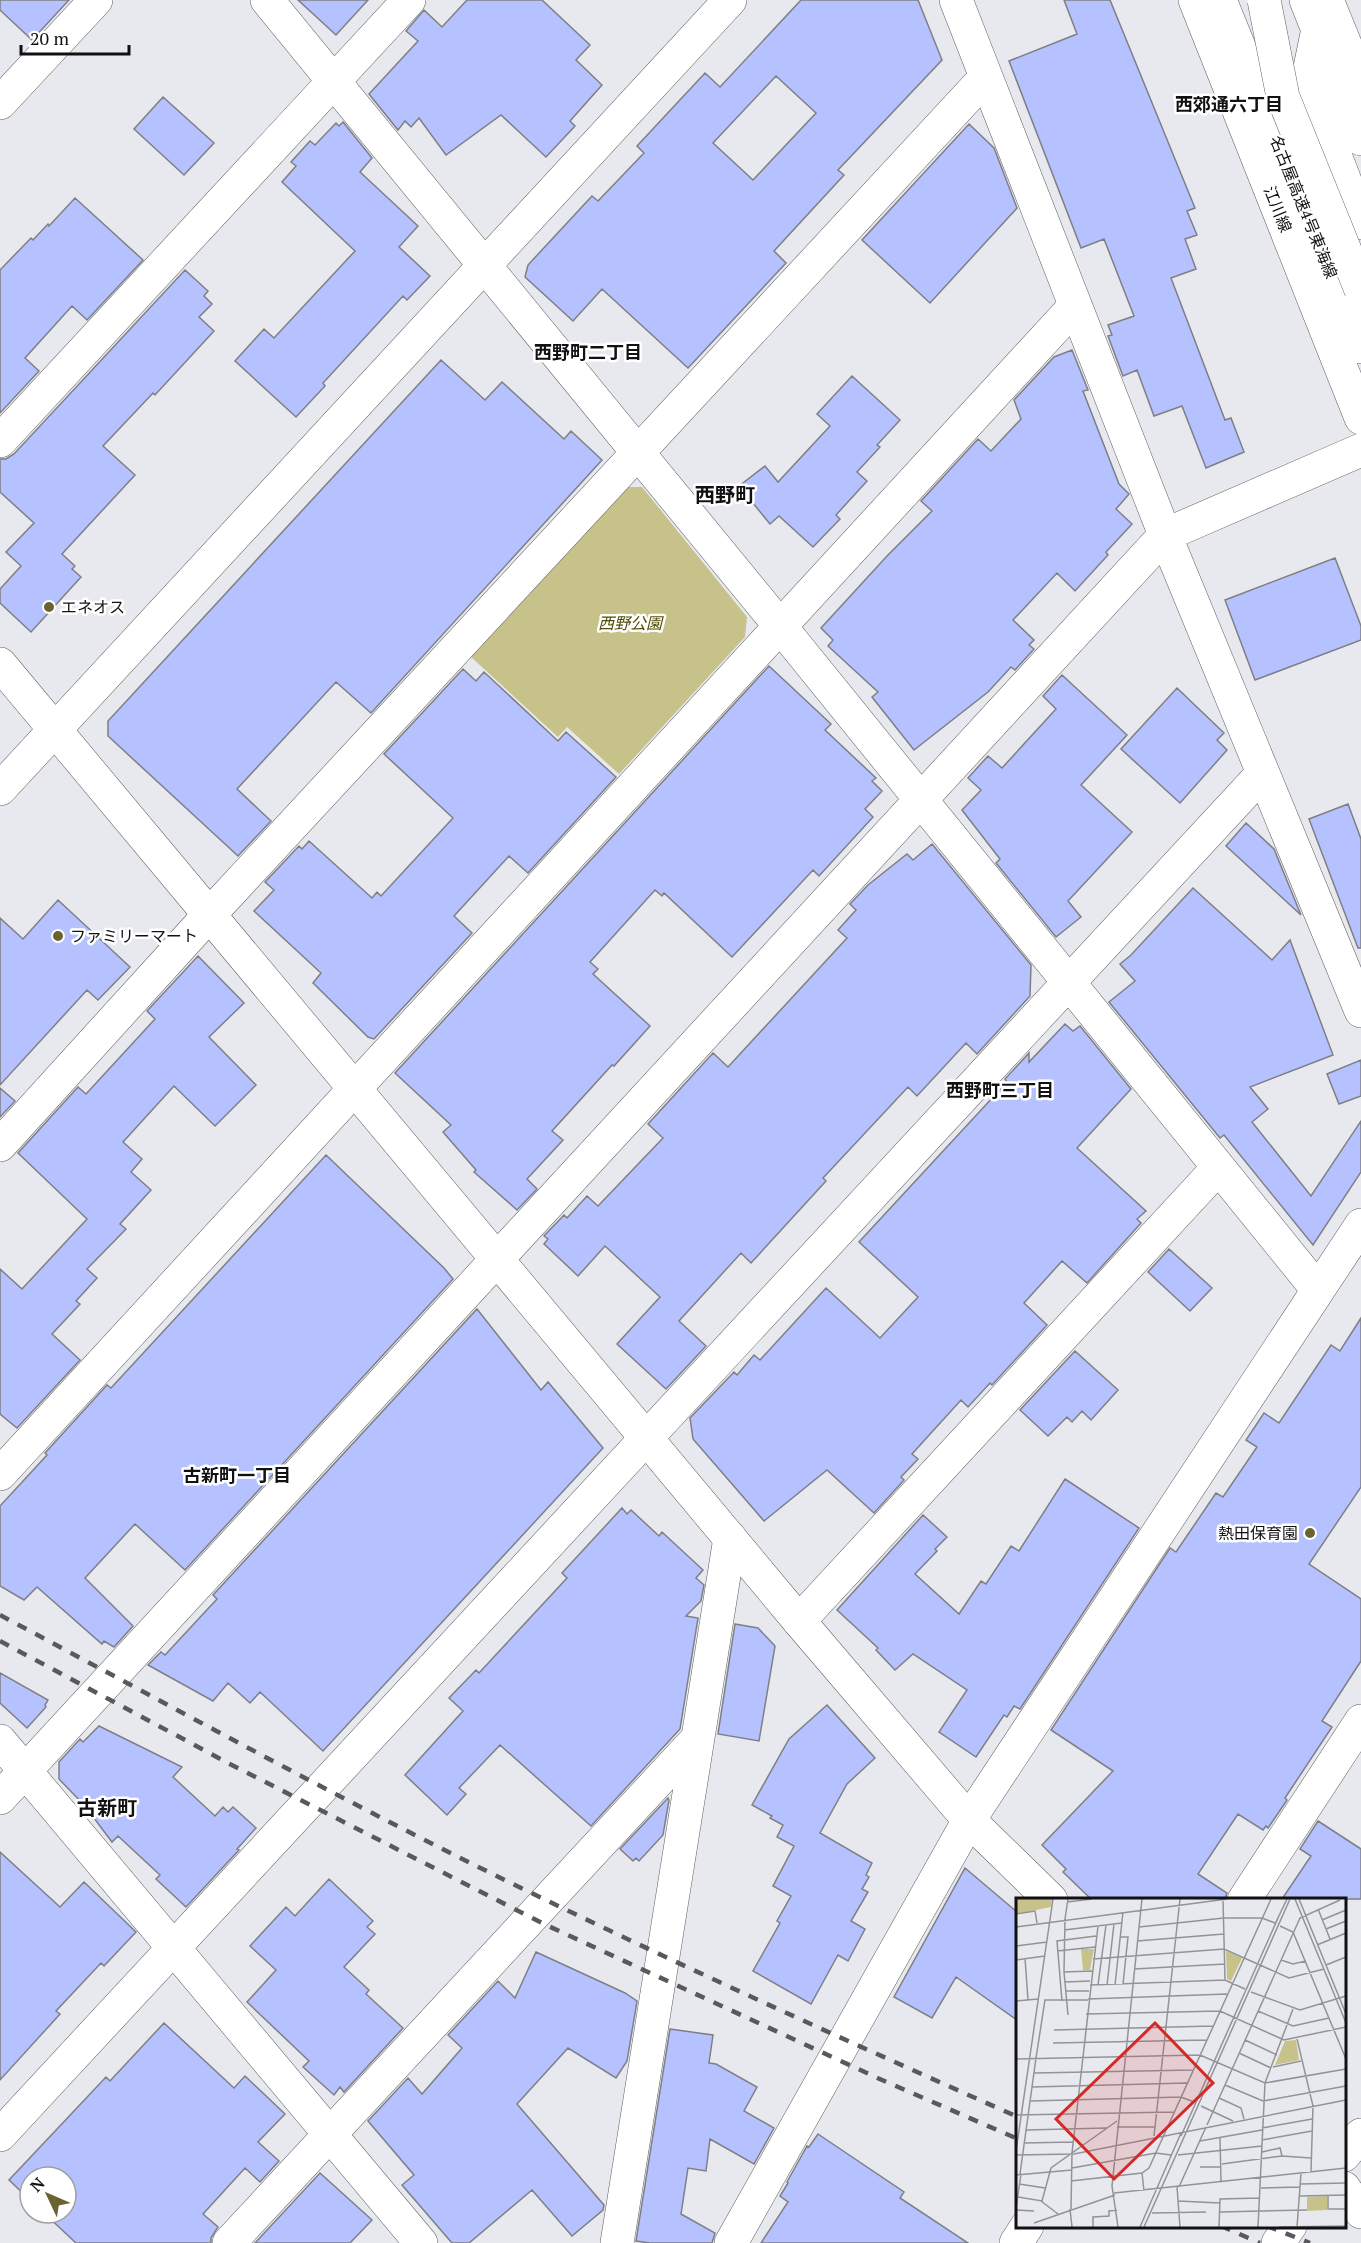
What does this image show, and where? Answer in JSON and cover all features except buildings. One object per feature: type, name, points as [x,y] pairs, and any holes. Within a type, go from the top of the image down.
[{"type":"main road","points":[[0,104],[96,0]]},
{"type":"main road","points":[[267,0],[780,626],[1318,1290]]},
{"type":"main road","points":[[0,441],[409,0]]},
{"type":"main road","points":[[0,789],[730,0]]},
{"type":"main road","points":[[956,0],[1165,535],[1361,1011]]},
{"type":"main road","name":"江川線","points":[[1195,0],[1361,418]]},
{"type":"main road","name":"名古屋高速4号東海線","points":[[1220,0],[1361,347]]},
{"type":"main road","points":[[1264,0],[1283,97],[1361,290]]},
{"type":"main road","points":[[1317,10],[1361,83]]},
{"type":"main road","points":[[1317,10],[1361,139]]},
{"type":"main road","points":[[1317,10],[1307,82],[1361,223]]},
{"type":"main road","points":[[0,1145],[210,914],[986,77]]},
{"type":"main road","points":[[0,1474],[1075,306]]},
{"type":"main road","points":[[0,1798],[1165,535],[1361,450]]},
{"type":"main road","points":[[0,664],[799,1621],[969,1820],[1050,1898]]},
{"type":"main road","points":[[0,2135],[1263,773]]},
{"type":"main road","points":[[799,1621],[1218,1168]]},
{"type":"main road","points":[[731,2243],[969,1820],[1361,1225]]},
{"type":"main road","points":[[617,2243],[730,1538]]},
{"type":"main road","points":[[1245,1898],[1361,1721]]},
{"type":"main road","points":[[229,2243],[698,1738]]},
{"type":"main road","points":[[0,1741],[421,2243]]},
{"type":"main road","points":[[1346,2153],[1361,2135]]},
{"type":"main road","points":[[1346,2191],[1361,2212]]},
{"type":"main road","points":[[1016,2243],[1026,2228]]},
{"type":"main road","points":[[1278,2243],[1289,2228]]},
{"type":"green space","name":"西野公園","points":[[627,487],[642,487],[747,617],[745,637],[619,774],[567,727],[558,737],[470,656]]},
{"type":"railway","points":[[0,1615],[450,1853],[640,1945],[1016,2116]]},
{"type":"railway","points":[[0,1641],[228,1763],[544,1924],[882,2080],[1016,2138]]},
{"type":"railway","points":[[1226,2228],[1260,2243]]},
{"type":"railway","points":[[1272,2228],[1310,2243]]},
{"type":"place","name":"エネオス","points":[[49,607]]},
{"type":"place","name":"ファミリーマート","points":[[58,936]]},
{"type":"place","name":"熱田保育園","points":[[1310,1533]]},
{"type":"district","name":"西郊通六丁目","points":[[1229,104]]},
{"type":"district","name":"西野町二丁目","points":[[588,352]]},
{"type":"district","name":"西野町","points":[[725,494]]},
{"type":"district","name":"西野町三丁目","points":[[1000,1090]]},
{"type":"district","name":"古新町一丁目","points":[[237,1475]]},
{"type":"district","name":"古新町","points":[[107,1807]]}]
